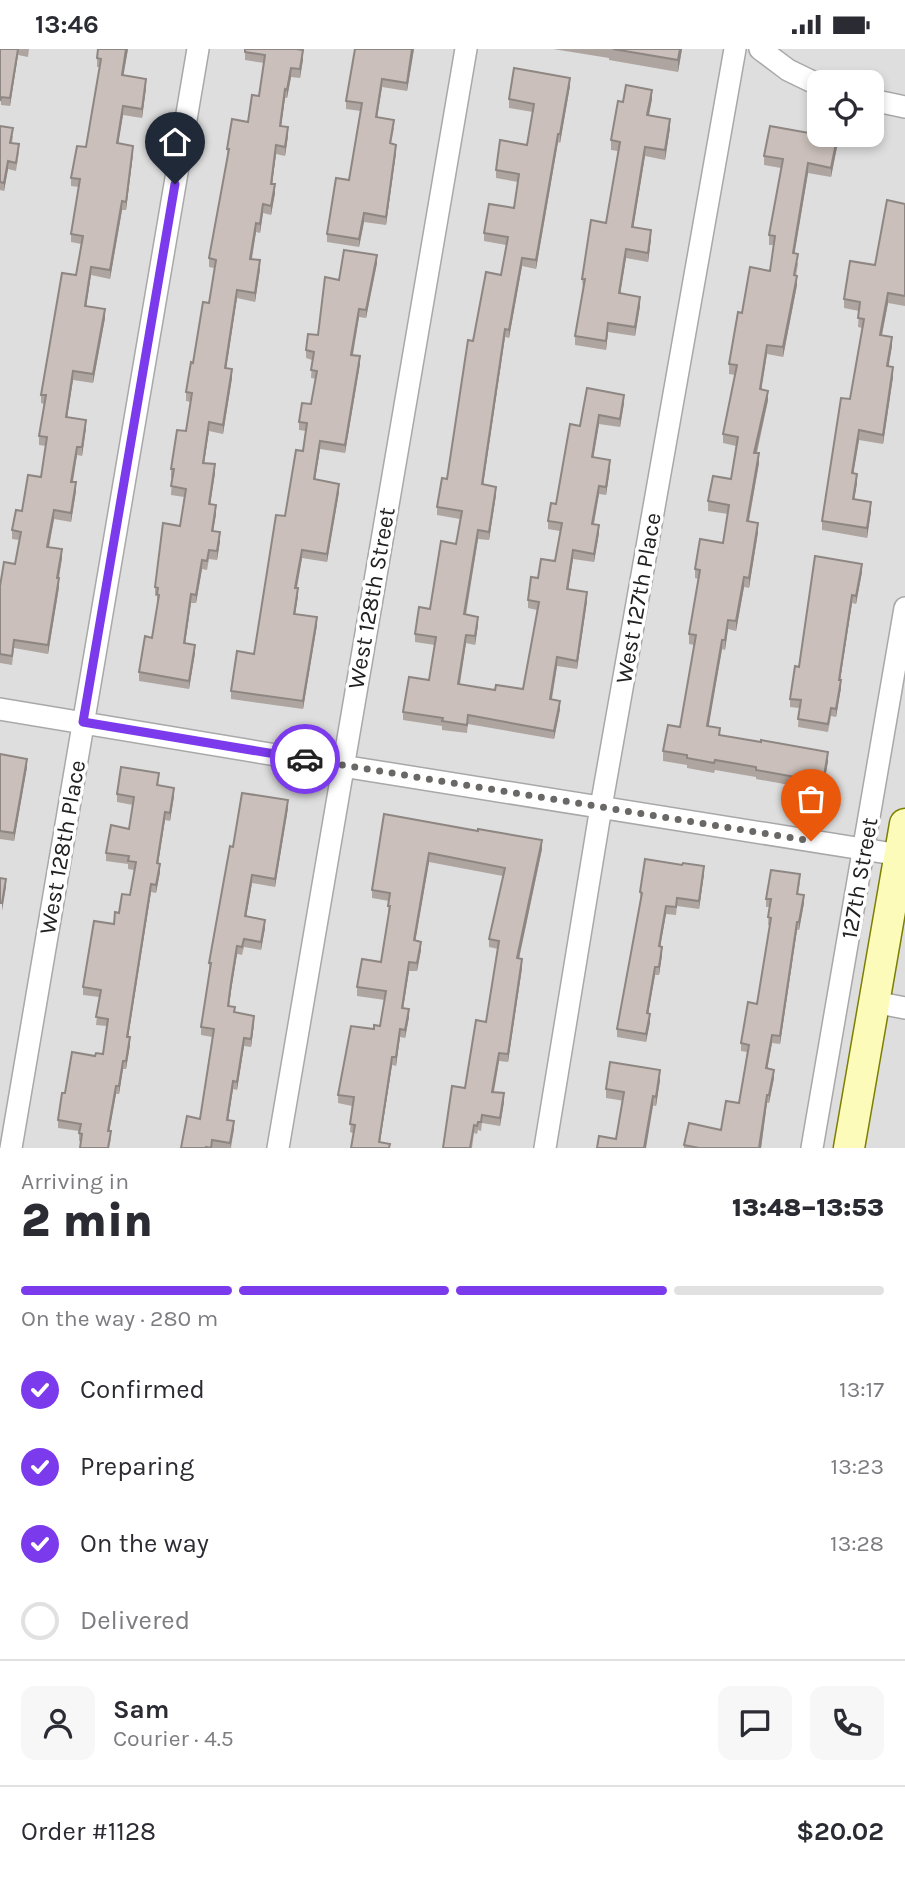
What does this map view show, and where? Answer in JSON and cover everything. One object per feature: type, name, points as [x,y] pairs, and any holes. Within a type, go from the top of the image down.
[{"type":"main road","points":[[849,1148],[905,824]]},
{"type":"street","name":"West 128th Place","points":[[11,1148],[198,49]]},
{"type":"street","name":"West 128th Street","points":[[278,1148],[466,49]]},
{"type":"street","name":"West 127th Place","points":[[545,1148],[601,807],[735,49]]},
{"type":"street","points":[[760,49],[788,70],[807,79]]},
{"type":"street","points":[[884,103],[905,107]]},
{"type":"street","name":"127th Street","points":[[812,1148],[905,608]]},
{"type":"street","points":[[0,709],[900,855]]},
{"type":"street","points":[[874,1002],[905,1008]]},
{"type":"shaded area","points":[[0,49],[905,49],[905,1148],[0,1148]]},
{"type":"building","points":[[0,49],[18,49],[10,98],[1,97],[0,101]]},
{"type":"building","points":[[98,49],[126,49],[122,75],[146,79],[142,109],[123,106],[117,143],[133,146],[126,202],[122,201],[110,270],[91,267],[85,306],[105,309],[93,374],[73,371],[66,417],[86,420],[82,447],[77,447],[71,482],[76,482],[71,513],[54,510],[47,547],[62,549],[48,645],[14,640],[12,656],[0,654],[0,586],[4,562],[15,564],[21,532],[12,530],[16,510],[22,511],[28,475],[41,477],[47,437],[39,436],[46,395],[41,395],[62,273],[76,275],[83,236],[71,234],[80,179],[71,178],[77,146],[86,147],[101,59],[97,58]]},
{"type":"building","points":[[245,49],[303,50],[300,69],[291,68],[287,90],[285,89],[280,126],[288,127],[285,147],[276,145],[271,184],[275,184],[271,206],[263,204],[260,224],[256,223],[250,259],[260,260],[255,293],[237,290],[225,368],[232,369],[223,425],[209,422],[203,463],[215,464],[209,504],[216,505],[212,531],[220,532],[217,551],[209,550],[207,561],[202,560],[196,595],[191,594],[184,643],[195,645],[189,681],[139,672],[145,636],[152,638],[159,595],[158,588],[155,587],[163,523],[180,526],[186,489],[171,486],[174,469],[171,469],[177,430],[186,431],[192,393],[186,392],[191,362],[193,363],[203,302],[209,303],[216,260],[209,258],[232,119],[248,122],[252,95],[259,96],[265,55],[245,52]]},
{"type":"building","points":[[355,49],[412,49],[407,83],[382,79],[376,117],[394,120],[390,143],[396,145],[386,217],[364,213],[359,239],[327,234],[336,178],[349,180],[362,103],[346,101]]},
{"type":"building","points":[[613,49],[680,49],[678,60]]},
{"type":"building","points":[[514,68],[570,78],[536,260],[522,258],[509,330],[505,329],[482,484],[496,487],[489,532],[478,530],[464,614],[478,617],[475,636],[466,635],[458,684],[495,690],[496,685],[523,689],[539,602],[528,600],[531,577],[538,578],[541,559],[555,561],[562,523],[548,521],[551,503],[556,504],[570,424],[580,426],[587,388],[624,395],[620,419],[599,415],[592,457],[610,460],[606,487],[599,486],[592,524],[599,525],[594,554],[573,550],[567,589],[587,592],[577,661],[557,657],[550,699],[560,701],[554,731],[468,715],[467,725],[403,712],[409,677],[429,680],[436,637],[415,634],[419,607],[430,609],[441,541],[456,544],[462,511],[437,507],[442,478],[447,479],[468,340],[473,341],[486,272],[501,275],[508,237],[484,233],[489,204],[514,208],[519,174],[496,170],[500,140],[527,145],[534,104],[509,99]]},
{"type":"building","points":[[626,85],[652,90],[647,115],[670,119],[665,150],[645,147],[632,227],[651,230],[648,253],[626,249],[619,293],[640,297],[635,327],[608,323],[606,341],[575,336],[585,279],[582,279],[591,220],[606,223],[620,142],[611,140],[618,101],[623,102]]},
{"type":"building","points":[[0,126],[13,128],[10,143],[19,144],[16,163],[8,161],[4,183],[0,182]]},
{"type":"building","points":[[770,126],[807,133],[807,147],[835,147],[831,168],[808,163],[793,253],[798,254],[794,275],[797,276],[783,347],[767,345],[760,389],[768,391],[754,453],[759,453],[747,521],[758,523],[749,578],[744,577],[736,621],[728,620],[725,640],[722,640],[707,726],[720,728],[719,735],[828,752],[823,782],[756,770],[756,767],[687,758],[687,755],[663,751],[668,725],[680,727],[696,635],[689,634],[700,570],[695,569],[700,539],[723,543],[729,505],[708,501],[713,476],[731,479],[738,437],[723,434],[737,365],[729,364],[738,312],[742,313],[750,267],[770,271],[775,236],[769,235],[783,159],[764,156]]},
{"type":"building","points":[[887,200],[905,204],[905,296],[888,293],[880,335],[892,337],[887,366],[893,367],[883,435],[859,430],[852,473],[857,474],[853,499],[871,502],[867,528],[822,521],[841,398],[850,399],[864,319],[858,318],[860,302],[844,299],[850,261],[875,265]]},
{"type":"building","points":[[344,250],[377,255],[366,310],[359,309],[351,355],[360,356],[345,445],[320,441],[314,479],[339,484],[327,554],[302,550],[295,588],[298,588],[294,614],[317,617],[303,701],[231,691],[237,651],[254,654],[276,515],[285,516],[296,450],[303,451],[307,423],[299,422],[302,403],[311,404],[317,371],[311,370],[314,352],[306,350],[308,334],[318,335],[325,277],[339,280]]},
{"type":"building","points":[[815,556],[862,564],[856,596],[852,595],[836,709],[831,708],[828,724],[798,719],[801,700],[790,699],[795,666],[799,667]]},
{"type":"building","points":[[0,754],[27,759],[14,833],[0,831]]},
{"type":"building","points":[[121,767],[159,773],[157,785],[174,788],[170,813],[165,812],[156,885],[151,884],[127,1037],[130,1037],[119,1086],[116,1086],[108,1131],[111,1131],[108,1148],[80,1148],[81,1124],[58,1120],[72,1052],[95,1056],[96,1053],[103,1054],[108,1019],[96,1017],[101,990],[83,987],[94,921],[114,924],[115,912],[119,913],[122,894],[130,895],[136,862],[128,861],[129,856],[106,853],[111,825],[129,829],[134,797],[117,794]]},
{"type":"building","points":[[242,793],[288,800],[275,879],[252,875],[245,916],[265,920],[261,942],[244,939],[242,947],[237,946],[231,983],[228,1006],[235,1007],[234,1012],[254,1016],[251,1039],[244,1038],[237,1082],[233,1081],[227,1120],[234,1121],[230,1143],[212,1140],[211,1148],[181,1148],[187,1116],[200,1119],[214,1029],[201,1027],[209,963]]},
{"type":"building","points":[[384,814],[542,840],[517,958],[522,959],[508,1054],[499,1053],[492,1092],[504,1093],[500,1118],[482,1115],[481,1122],[478,1122],[477,1126],[474,1125],[470,1148],[443,1148],[452,1086],[465,1088],[476,1020],[486,1022],[499,941],[489,939],[505,868],[429,853],[414,940],[421,942],[417,963],[409,962],[402,1008],[409,1009],[405,1030],[400,1029],[396,1057],[392,1057],[379,1142],[390,1144],[389,1148],[351,1148],[355,1125],[350,1124],[354,1097],[338,1095],[351,1026],[374,1029],[374,1025],[380,1026],[386,991],[357,987],[362,959],[381,962],[390,906],[390,893],[372,890]]},
{"type":"building","points":[[645,859],[704,866],[699,901],[677,898],[676,907],[666,906],[659,946],[662,947],[659,967],[655,967],[646,1034],[617,1029],[642,893]]},
{"type":"building","points":[[771,870],[800,874],[797,894],[804,895],[797,922],[780,1036],[772,1035],[766,1068],[774,1070],[767,1095],[759,1148],[699,1148],[684,1145],[689,1123],[721,1130],[726,1101],[739,1103],[749,1045],[741,1043],[748,1002],[757,1004],[771,918],[768,917],[771,899],[766,899]]},
{"type":"building","points":[[0,878],[6,879],[2,903],[0,903]]},
{"type":"building","points":[[610,1062],[660,1070],[644,1148],[597,1148],[599,1136],[616,1139],[624,1092],[606,1089]]},
{"type":"way so far","points":[[305,759],[811,841]]},
{"type":"route","points":[[175,184],[83,722],[305,759]]}]
